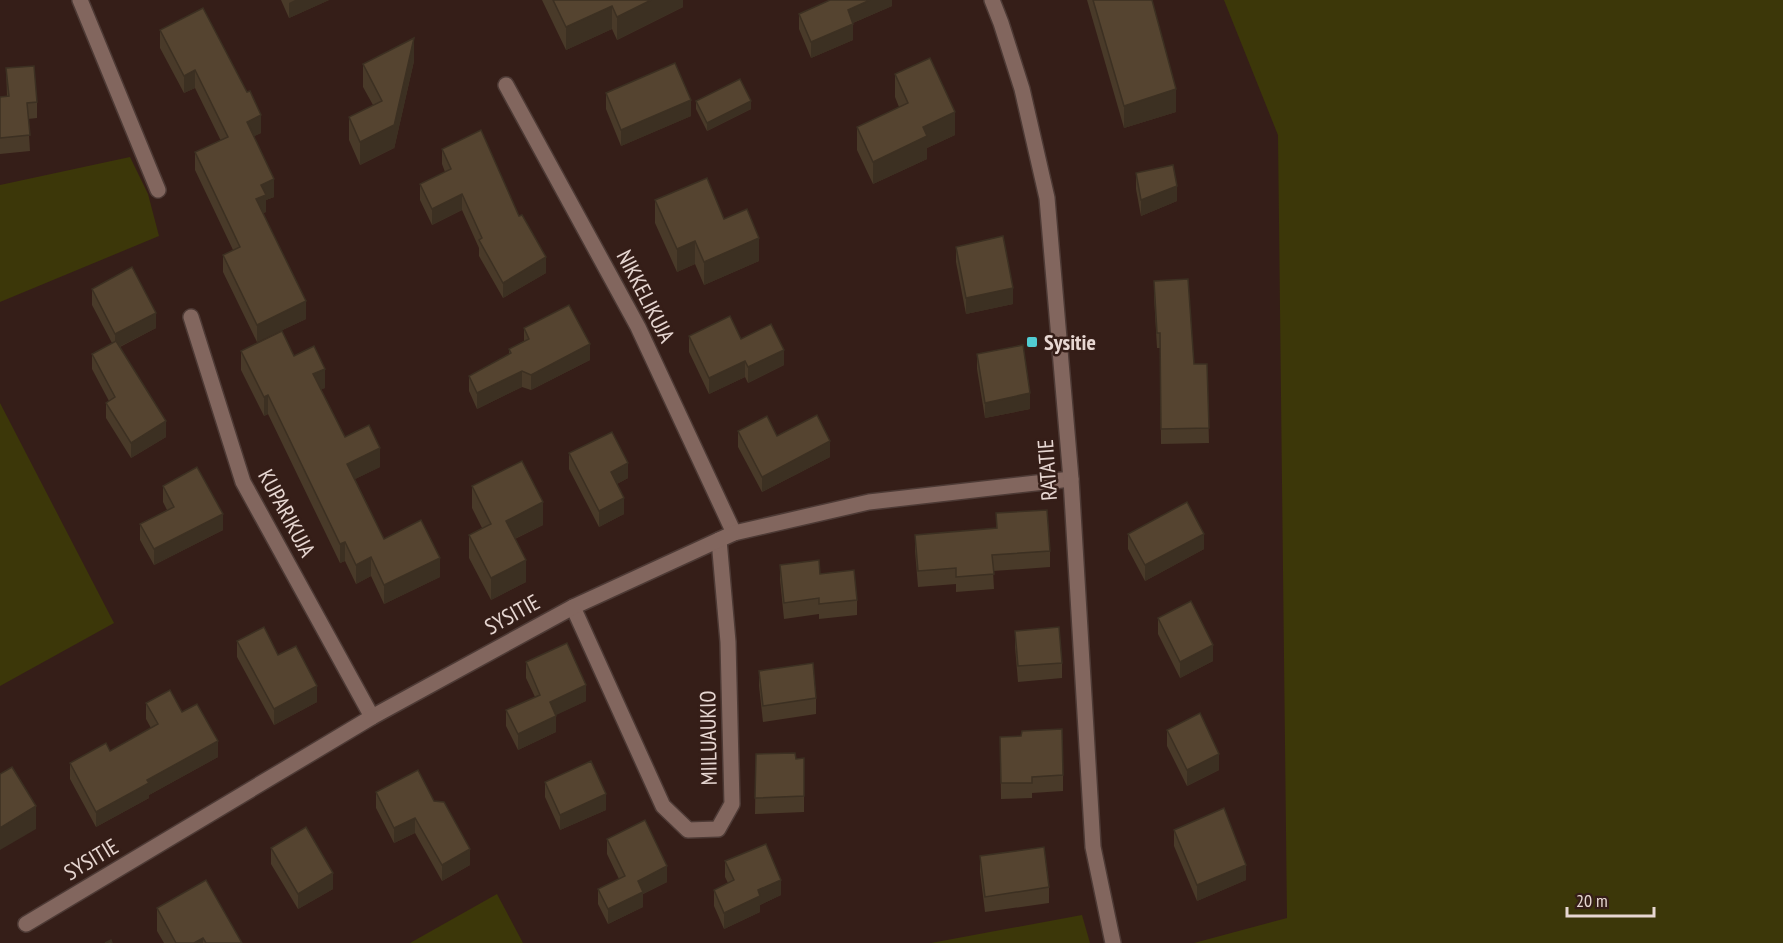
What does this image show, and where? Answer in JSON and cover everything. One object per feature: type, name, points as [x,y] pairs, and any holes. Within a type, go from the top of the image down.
[{"type":"street","points":[[80,0],[158,190]]},
{"type":"street","name":"RATATIE","points":[[992,0],[1022,89],[1047,198],[1071,479],[1093,847],[1113,943]]},
{"type":"street","name":"NIKKELIKUJA","points":[[506,85],[638,327],[734,533]]},
{"type":"street","name":"KUPARIKUJA","points":[[191,317],[243,482],[372,717]]},
{"type":"street","name":"SYSITIE","points":[[26,924],[372,717],[573,607],[734,533],[869,502],[1071,479]]},
{"type":"street","name":"MIILUAUKIO","points":[[573,607],[663,806],[688,830],[718,829],[732,804],[728,642],[719,540]]},
{"type":"shaded area","points":[[1224,0],[1783,0],[1783,943],[1194,943],[1287,918],[1278,135]]},
{"type":"shaded area","points":[[130,157],[148,194],[159,236],[0,302],[0,185]]},
{"type":"shaded area","points":[[0,403],[114,623],[0,686]]},
{"type":"shaded area","points":[[497,894],[523,943],[410,943]]},
{"type":"shaded area","points":[[1082,915],[1090,943],[931,943]]},
{"type":"building","points":[[553,0],[651,0],[617,17],[612,6],[566,27]]},
{"type":"building","points":[[830,0],[870,0],[848,10],[853,24],[811,42],[799,14]]},
{"type":"building","points":[[1093,0],[1152,0],[1176,89],[1124,106]]},
{"type":"building","points":[[203,8],[261,115],[247,122],[274,179],[261,185],[266,195],[256,199],[306,301],[257,325],[223,255],[240,247],[195,152],[228,137],[195,70],[184,76],[160,30]]},
{"type":"building","points":[[414,38],[394,126],[360,142],[349,117],[382,101],[363,64]]},
{"type":"building","points":[[930,58],[955,112],[923,127],[927,136],[873,162],[857,127],[908,103],[895,74]]},
{"type":"building","points":[[675,63],[691,100],[621,130],[606,93]]},
{"type":"building","points":[[34,66],[37,102],[27,103],[30,135],[0,138],[0,97],[9,96],[6,68]]},
{"type":"building","points":[[740,79],[751,101],[707,123],[696,101]]},
{"type":"building","points":[[481,130],[519,216],[522,215],[546,257],[503,283],[479,240],[482,238],[462,194],[432,209],[420,184],[451,169],[442,149]]},
{"type":"building","points":[[1173,165],[1177,186],[1141,200],[1136,173]]},
{"type":"building","points":[[707,178],[724,219],[747,209],[759,238],[704,262],[695,241],[677,249],[655,200]]},
{"type":"building","points":[[1003,236],[1013,288],[966,298],[956,247]]},
{"type":"building","points":[[132,267],[156,313],[115,334],[92,289]]},
{"type":"building","points":[[1188,279],[1194,364],[1207,364],[1209,428],[1161,429],[1160,333],[1157,333],[1154,281]]},
{"type":"building","points":[[569,305],[590,344],[531,375],[522,371],[477,393],[469,376],[511,353],[509,349],[529,339],[524,328]]},
{"type":"building","points":[[730,316],[741,339],[771,324],[784,350],[748,367],[745,361],[709,378],[689,336]]},
{"type":"building","points":[[282,331],[294,356],[314,346],[325,369],[313,374],[345,437],[369,425],[380,448],[347,464],[384,539],[421,520],[440,558],[384,585],[371,557],[356,565],[345,542],[340,544],[268,395],[264,397],[241,351]]},
{"type":"building","points":[[116,341],[166,421],[131,443],[106,403],[115,397],[92,354]]},
{"type":"building","points":[[1023,345],[1030,393],[985,403],[977,354]]},
{"type":"building","points":[[817,415],[830,441],[762,477],[738,431],[767,416],[777,436]]},
{"type":"building","points":[[612,432],[628,463],[611,472],[624,498],[599,511],[569,453]]},
{"type":"building","points":[[522,461],[543,502],[506,521],[526,560],[491,578],[469,535],[491,524],[472,486]]},
{"type":"building","points":[[197,467],[223,514],[154,549],[140,524],[174,507],[163,486]]},
{"type":"building","points":[[1187,502],[1204,534],[1145,565],[1128,534]]},
{"type":"building","points":[[1047,510],[1050,551],[992,555],[994,574],[956,577],[956,568],[918,571],[915,535],[997,528],[996,513]]},
{"type":"building","points":[[819,560],[820,574],[854,570],[857,600],[819,604],[819,598],[784,603],[780,565]]},
{"type":"building","points":[[1191,601],[1213,645],[1180,662],[1158,618]]},
{"type":"building","points":[[264,627],[278,655],[296,646],[317,686],[274,709],[237,641]]},
{"type":"building","points":[[1059,627],[1062,663],[1018,666],[1015,631]]},
{"type":"building","points":[[567,643],[586,685],[550,702],[556,716],[518,734],[506,710],[540,695],[526,662]]},
{"type":"building","points":[[813,663],[816,698],[763,706],[759,671]]},
{"type":"building","points":[[170,690],[182,712],[197,704],[218,741],[147,780],[149,783],[96,812],[70,763],[106,743],[110,751],[158,724],[146,703]]},
{"type":"building","points":[[1200,713],[1219,754],[1187,770],[1167,730]]},
{"type":"building","points":[[1062,729],[1063,775],[1032,777],[1032,783],[1001,783],[1000,737],[1021,736],[1022,731]]},
{"type":"building","points":[[795,753],[796,759],[804,758],[804,796],[755,798],[756,754]]},
{"type":"building","points":[[591,761],[606,794],[560,815],[545,782]]},
{"type":"building","points":[[12,767],[36,806],[0,828],[0,774]]},
{"type":"building","points":[[418,770],[434,801],[444,802],[470,849],[442,865],[415,818],[394,828],[376,792]]},
{"type":"building","points":[[1224,808],[1246,865],[1197,885],[1174,830]]},
{"type":"building","points":[[645,820],[667,866],[638,881],[643,892],[608,909],[598,889],[625,876],[607,839]]},
{"type":"building","points":[[306,827],[333,873],[298,894],[271,848]]},
{"type":"building","points":[[766,844],[781,880],[758,890],[760,896],[724,913],[714,890],[734,880],[725,861]]},
{"type":"building","points":[[1044,847],[1049,887],[985,897],[980,856]]},
{"type":"building","points":[[206,880],[242,943],[206,943],[203,938],[194,943],[176,943],[157,908]]},
{"type":"place","name":"Sysitie","points":[[1032,342]]}]
